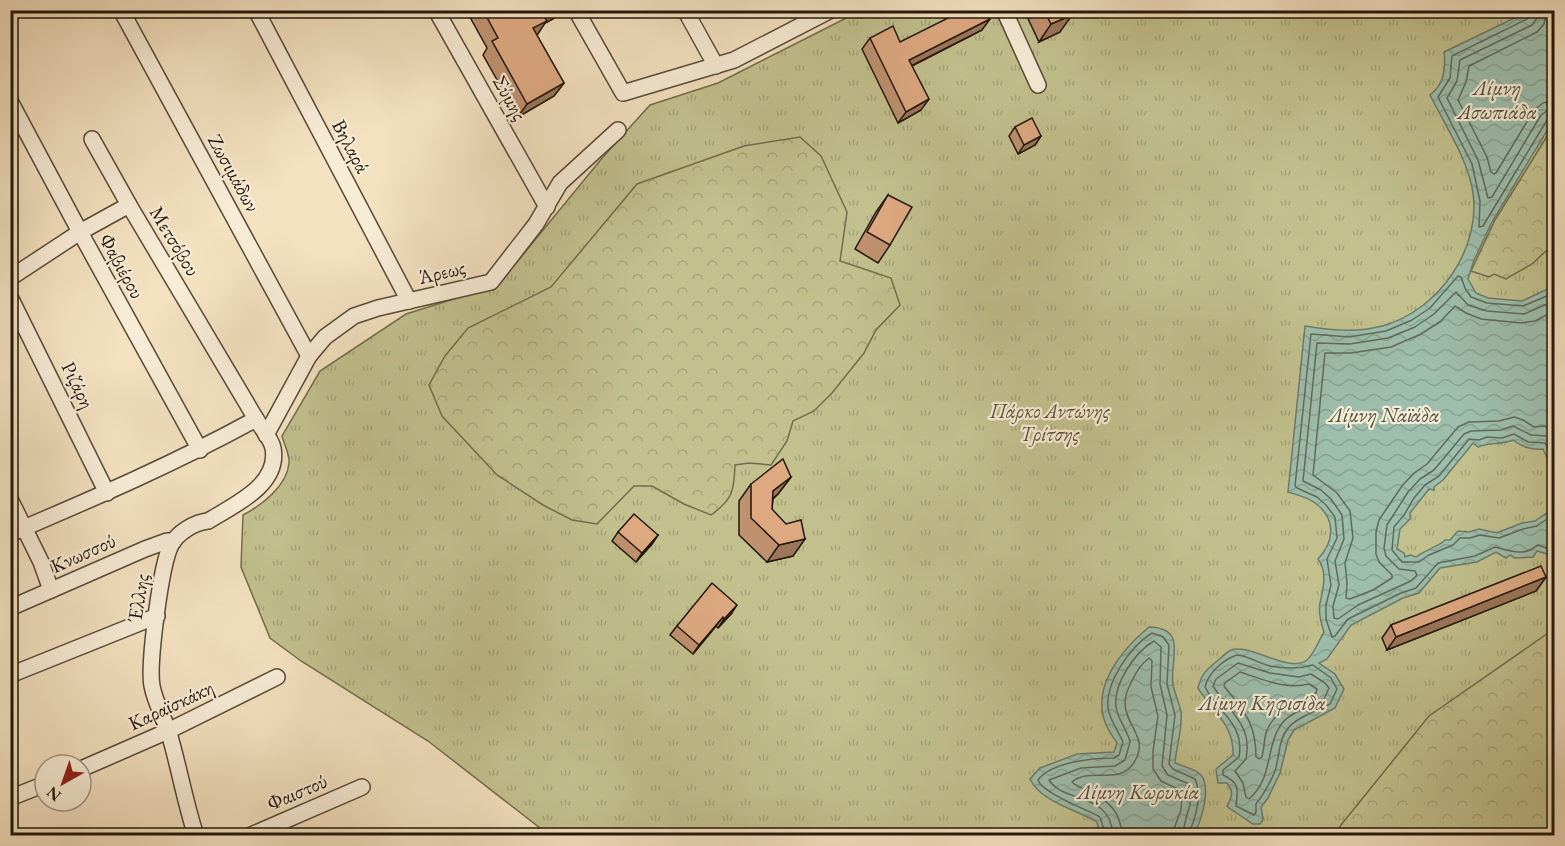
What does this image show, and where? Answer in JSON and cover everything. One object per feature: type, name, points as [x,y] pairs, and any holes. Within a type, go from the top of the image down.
[{"type":"street","name":"Ζωσιμάδων","points":[[121,10],[309,356]]},
{"type":"street","name":"Βηλαρά","points":[[256,10],[409,301]]},
{"type":"street","name":"Σύμης","points":[[436,10],[547,207]]},
{"type":"street","points":[[576,10],[623,93],[734,60],[831,10]]},
{"type":"street","points":[[685,10],[716,66]]},
{"type":"street","points":[[1004,10],[1038,85]]},
{"type":"street","name":"Φαβιέρου","points":[[10,101],[200,450]]},
{"type":"street","name":"Άρεως","points":[[266,435],[309,356],[325,337],[354,316],[378,308],[491,282],[528,235],[567,174],[618,130]]},
{"type":"street","points":[[92,139],[129,205]]},
{"type":"street","name":"Μετσόβου","points":[[10,278],[80,232],[129,205],[256,419]]},
{"type":"street","name":"Ριζάρη","points":[[10,297],[106,493]]},
{"type":"street","points":[[18,531],[200,450],[256,419],[273,449],[269,473],[251,494],[208,521],[192,526],[173,542]]},
{"type":"street","points":[[10,499],[18,531],[51,590]]},
{"type":"street","name":"Κνωσσού","points":[[10,608],[144,549],[161,543],[173,542]]},
{"type":"street","name":"Έλλης","points":[[173,542],[165,562],[157,616],[151,663],[152,685],[168,731],[196,836]]},
{"type":"street","points":[[10,675],[157,616]]},
{"type":"street","name":"Καραϊσκάκη","points":[[93,764],[168,731],[277,677]]},
{"type":"street","name":"Φαιστού","points":[[249,836],[362,787]]},
{"type":"street","points":[[10,798],[33,789]]},
{"type":"green space","name":"Πάρκο Αντώνης Τρίτσης","points":[[860,11],[1554,11],[1554,835],[549,835],[428,741],[301,661],[270,638],[241,567],[243,515],[272,494],[284,479],[289,460],[282,436],[320,371],[406,314],[498,285],[603,157],[650,105],[718,83]]},
{"type":"green space","points":[[1554,125],[1554,248],[1546,251],[1532,264],[1506,279],[1494,274],[1489,277],[1471,271],[1495,220]]},
{"type":"green space","points":[[800,137],[821,156],[847,212],[840,261],[891,278],[900,305],[876,330],[864,353],[832,393],[814,411],[793,421],[787,441],[771,465],[749,463],[735,465],[731,494],[724,504],[711,515],[684,504],[652,486],[634,486],[597,524],[572,520],[543,505],[497,475],[442,416],[429,385],[445,356],[468,328],[551,287],[637,184],[744,146]]},
{"type":"green space","points":[[1554,629],[1554,835],[1336,835],[1341,825],[1429,716]]},
{"type":"water","name":"Λίμνη Ναϊάδα","points":[[1524,11],[1554,11],[1554,119],[1492,222],[1474,260],[1468,279],[1476,293],[1488,298],[1522,301],[1554,286],[1554,458],[1548,460],[1543,449],[1527,448],[1513,440],[1478,447],[1473,443],[1443,480],[1434,487],[1434,490],[1429,489],[1410,513],[1410,519],[1400,529],[1397,549],[1404,553],[1405,557],[1410,555],[1416,557],[1445,540],[1450,540],[1458,531],[1469,532],[1479,529],[1497,533],[1522,523],[1535,521],[1554,508],[1554,556],[1537,551],[1533,557],[1515,558],[1510,555],[1506,558],[1496,552],[1477,562],[1440,568],[1419,593],[1403,598],[1351,625],[1327,659],[1319,663],[1335,674],[1344,689],[1335,708],[1294,730],[1288,740],[1280,773],[1261,807],[1263,820],[1260,824],[1253,824],[1227,806],[1231,797],[1231,789],[1227,783],[1218,783],[1216,769],[1233,755],[1230,734],[1198,688],[1207,670],[1231,650],[1239,649],[1280,661],[1300,663],[1310,657],[1324,632],[1319,610],[1324,575],[1318,559],[1328,545],[1330,523],[1322,509],[1315,503],[1288,492],[1305,326],[1353,330],[1382,326],[1403,318],[1422,306],[1439,291],[1453,273],[1464,253],[1471,232],[1474,209],[1472,187],[1460,152],[1430,95],[1435,91],[1443,76],[1444,52],[1525,13]]},
{"type":"water","name":"Λίμνη Κωρυκία","points":[[1149,627],[1169,633],[1173,639],[1172,676],[1181,718],[1175,763],[1196,771],[1204,780],[1204,802],[1196,830],[1204,835],[1100,835],[1097,822],[1042,794],[1030,779],[1040,768],[1077,754],[1114,752],[1117,743],[1102,713],[1105,685],[1111,671],[1128,647]]},
{"type":"building","points":[[483,10],[553,10],[544,16],[547,21],[533,28],[564,83],[527,104],[492,41],[498,38]]},
{"type":"building","points":[[964,10],[986,10],[990,19],[909,60],[929,99],[906,112],[870,38],[893,26],[900,42]]},
{"type":"building","points":[[1044,10],[1070,10],[1072,15],[1051,24]]},
{"type":"building","points":[[1032,118],[1041,136],[1024,145],[1015,127]]},
{"type":"building","points":[[888,195],[912,207],[890,245],[867,232]]},
{"type":"building","points":[[783,459],[791,477],[773,491],[772,509],[786,524],[801,520],[805,539],[779,545],[751,518],[751,484]]},
{"type":"building","points":[[634,514],[658,535],[642,553],[618,532]]},
{"type":"building","points":[[1541,566],[1546,577],[1396,637],[1391,625]]},
{"type":"building","points":[[712,583],[737,605],[724,619],[723,617],[699,645],[677,626]]},
{"type":"water label","name":"Λίμνη Ασωπιάδα","points":[[1497,99]]},
{"type":"water label","name":"Λίμνη Κηφισίδα","points":[[1262,702]]}]
